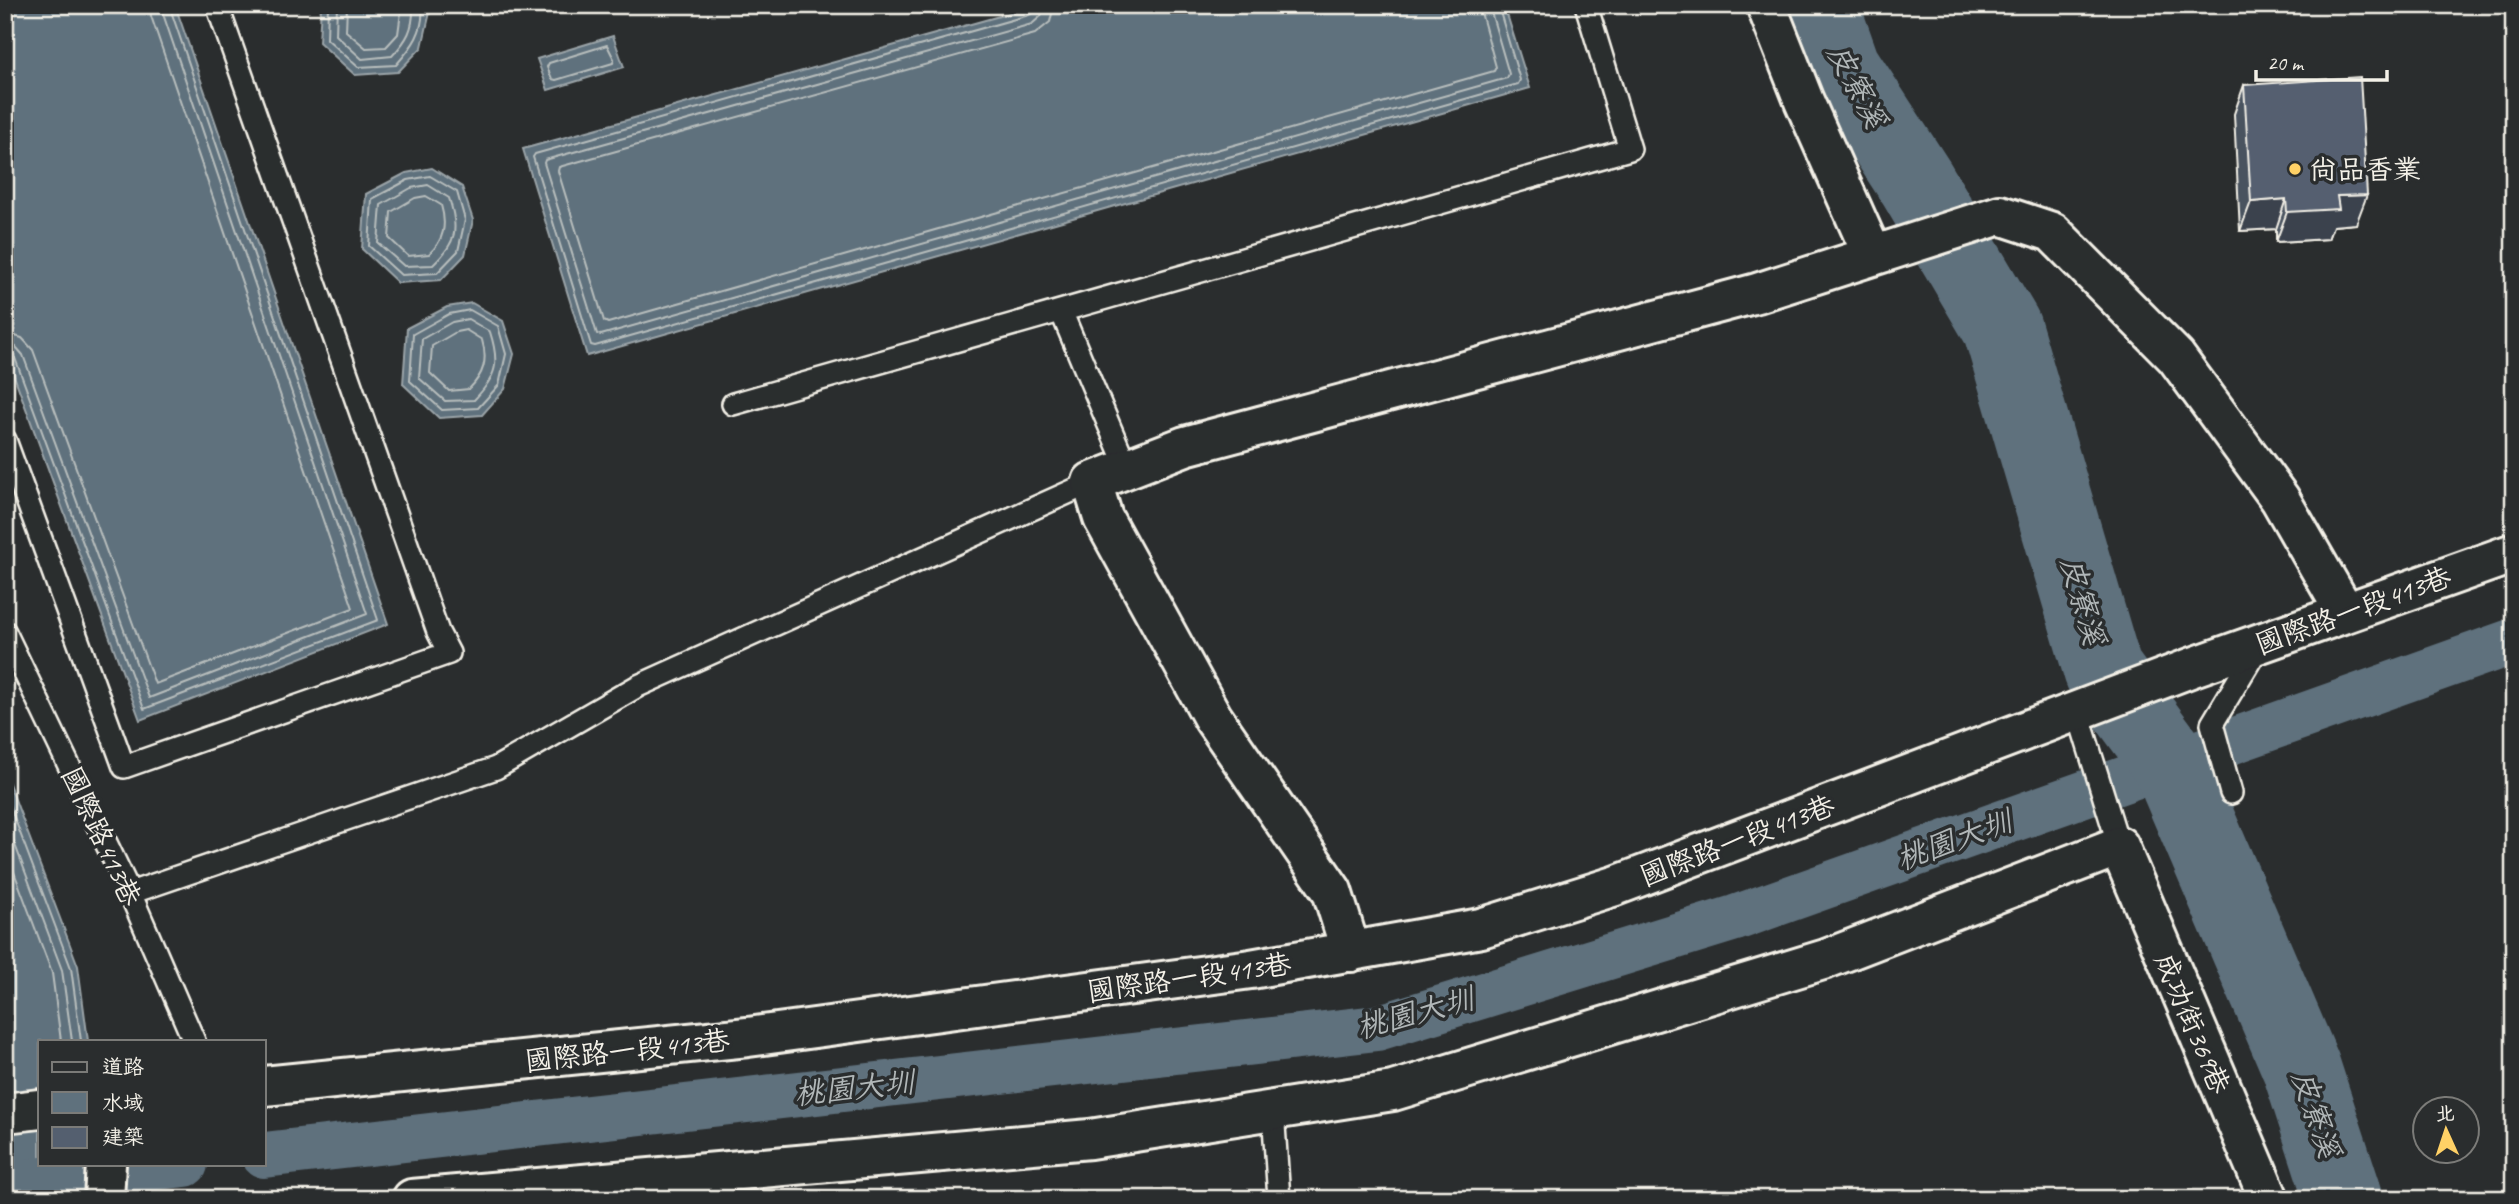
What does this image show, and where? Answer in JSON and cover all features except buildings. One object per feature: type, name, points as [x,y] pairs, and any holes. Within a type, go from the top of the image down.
[{"type":"street","points":[[1766,5],[1804,101],[1885,252]]},
{"type":"street","points":[[1351,952],[1332,891],[1213,718],[1102,518],[1092,482],[1185,446],[1744,297],[2000,215],[2052,232],[2176,357],[2280,499],[2345,612]]},
{"type":"street","name":"國際路一段413巷","points":[[266,1086],[748,1037],[1251,970],[1481,928],[1615,886],[2193,667],[2514,553]]},
{"type":"street","points":[[412,1199],[1090,1139],[1393,1091],[1826,959],[2119,846]]},
{"type":"street","name":"成功街369巷","points":[[2119,846],[2269,1199]]},
{"type":"street","points":[[5,1113],[38,1109]]},
{"type":"street","points":[[104,1199],[107,1166]]},
{"type":"lane","points":[[5,440],[124,767],[449,653],[438,632],[217,5]]},
{"type":"lane","points":[[733,404],[1630,149],[1586,5]]},
{"type":"lane","points":[[1061,310],[1127,468]]},
{"type":"lane","points":[[130,892],[496,768],[638,686],[1092,482]]},
{"type":"lane","name":"國際路413巷","points":[[5,632],[130,892],[194,1040]]},
{"type":"lane","points":[[2231,793],[2212,724],[2261,642]]},
{"type":"lane","points":[[2077,710],[2119,846]]},
{"type":"lane","points":[[1273,1110],[1279,1199]]},
{"type":"water","points":[[5,5],[175,5],[388,624],[140,720],[5,351]]},
{"type":"water","points":[[321,5],[428,5],[430,12],[422,47],[398,72],[355,75],[319,42]]},
{"type":"water","points":[[1039,5],[1504,5],[1530,88],[587,356],[523,149]]},
{"type":"water","points":[[613,36],[624,67],[548,90],[537,59]]},
{"type":"water","points":[[432,168],[462,187],[473,220],[465,255],[441,280],[398,283],[362,249],[366,194],[406,173]]},
{"type":"water","points":[[472,303],[503,321],[514,354],[505,389],[482,415],[439,418],[403,384],[407,328],[447,307]]},
{"type":"water","points":[[5,773],[78,966],[88,1040],[38,1040],[38,1166],[80,1166],[69,1199],[5,1199]]},
{"type":"waterway","name":"皮寮溪","points":[[1819,5],[1841,67],[1917,184],[2002,328],[2103,671],[2171,763],[2301,1067],[2344,1199]]},
{"type":"waterway","name":"桃園大圳","points":[[266,1155],[1377,1028],[1735,918],[2514,641]]},
{"type":"waterway","name":"桃園大圳","points":[[5,1184],[167,1166]]},
{"type":"place","name":"尚品香業","points":[[2295,169]]}]
